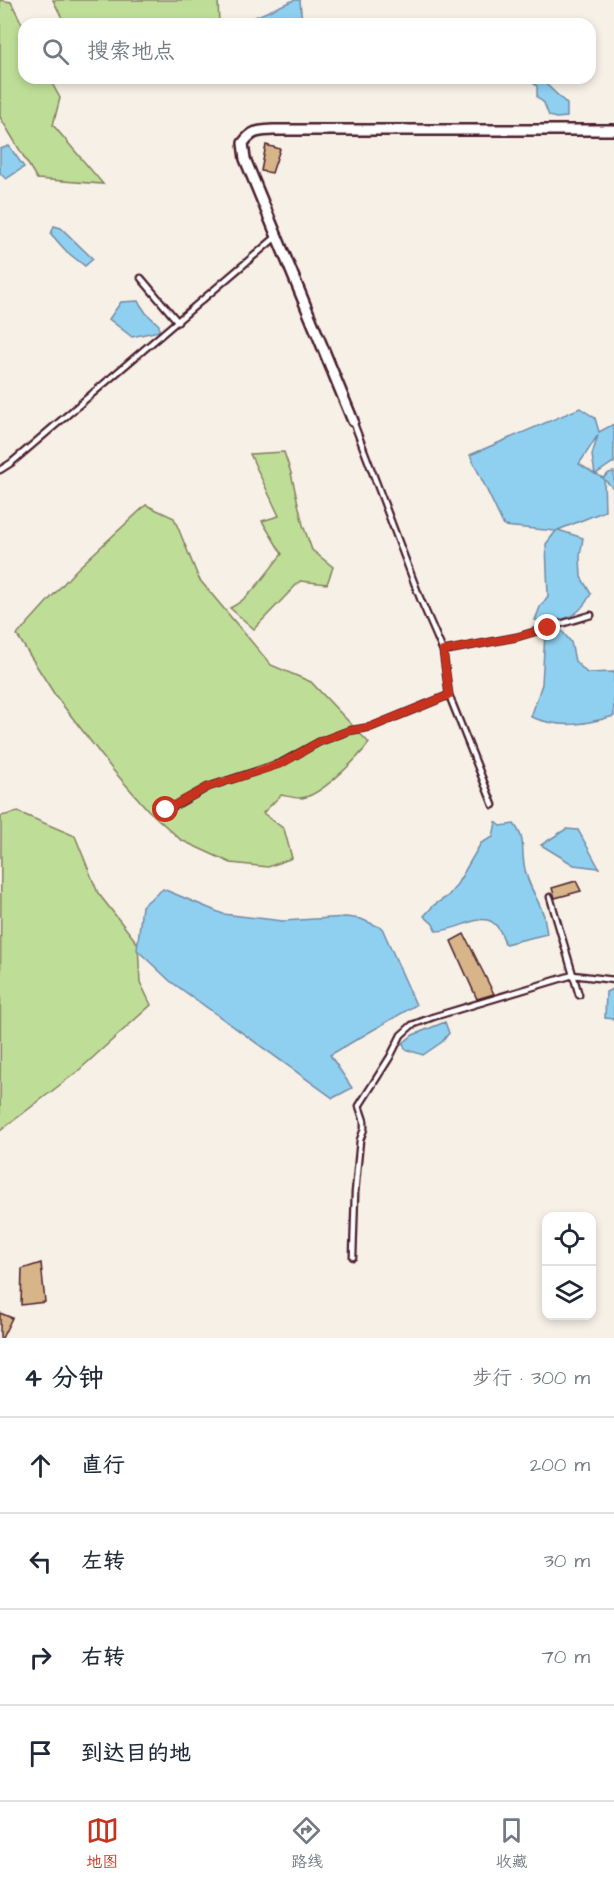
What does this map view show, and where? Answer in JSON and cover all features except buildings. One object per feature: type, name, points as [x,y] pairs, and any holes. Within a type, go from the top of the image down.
[{"type":"street","points":[[353,421],[245,159],[243,143],[250,134],[259,130],[614,130]]},
{"type":"lane","points":[[0,470],[11,464],[276,237]]},
{"type":"lane","points":[[141,278],[178,322]]},
{"type":"lane","points":[[353,421],[420,598],[443,651],[449,695],[493,805]]},
{"type":"lane","points":[[443,651],[517,637],[591,615]]},
{"type":"lane","points":[[156,805],[166,810],[208,787],[281,764],[319,742],[348,731],[371,727],[449,695]]},
{"type":"lane","points":[[550,897],[579,994]]},
{"type":"lane","points":[[353,1257],[355,1193],[360,1140],[364,1129],[359,1106],[401,1035],[412,1024],[573,975],[614,980]]},
{"type":"green space","points":[[0,0],[11,2],[19,18],[18,84],[52,84],[60,98],[53,125],[103,184],[37,179],[0,117]]},
{"type":"green space","points":[[53,0],[218,0],[219,18],[62,18]]},
{"type":"green space","points":[[284,452],[312,550],[333,567],[327,584],[300,581],[254,629],[230,608],[252,591],[282,554],[262,521],[279,516],[250,454]]},
{"type":"green space","points":[[146,505],[174,518],[199,579],[271,665],[311,682],[369,743],[347,767],[317,792],[300,798],[281,795],[263,813],[284,829],[292,858],[268,867],[231,863],[181,840],[148,810],[112,769],[55,695],[17,635],[76,570]]},
{"type":"green space","points":[[18,812],[75,836],[98,893],[138,944],[140,982],[151,1005],[78,1071],[0,1131],[1,816]]},
{"type":"water","points":[[294,0],[300,0],[302,18],[253,18]]},
{"type":"water","points":[[534,84],[546,84],[567,104],[567,117],[549,116],[544,103],[537,97],[537,86]]},
{"type":"water","points":[[9,146],[24,167],[6,179],[0,173],[0,149]]},
{"type":"water","points":[[54,226],[61,228],[93,259],[85,266],[67,252],[51,234]]},
{"type":"water","points":[[138,301],[146,313],[159,325],[159,331],[132,337],[109,319],[121,302]]},
{"type":"water","points":[[580,408],[595,418],[599,432],[614,424],[614,463],[596,474],[603,478],[614,472],[614,489],[604,479],[605,511],[558,530],[583,538],[580,556],[581,577],[591,594],[580,610],[568,618],[535,620],[548,596],[546,544],[556,531],[504,526],[470,455]],"holes":[[[598,435],[592,455],[595,474],[579,464]]]},
{"type":"water","points":[[561,630],[571,642],[575,661],[587,673],[614,672],[614,716],[572,724],[553,723],[531,717],[542,684],[545,633]]},
{"type":"water","points":[[496,822],[501,826],[514,824],[520,834],[525,871],[544,916],[547,934],[505,944],[500,930],[493,923],[485,920],[436,931],[433,924],[424,916],[434,905],[448,896],[456,886],[481,843],[493,837]]},
{"type":"water","points":[[566,829],[578,830],[599,868],[574,865],[541,845]]},
{"type":"water","points":[[163,889],[223,914],[283,921],[346,917],[361,919],[382,928],[416,1005],[330,1055],[352,1088],[333,1098],[170,981],[137,950],[142,906]]},
{"type":"water","points":[[614,989],[614,1019],[605,1018],[606,992]]},
{"type":"water","points":[[445,1022],[449,1033],[442,1042],[423,1055],[405,1049],[403,1043],[413,1035]]},
{"type":"route","points":[[166,810],[208,787],[281,764],[319,742],[348,731],[371,727],[449,695],[443,651],[517,637],[548,628]]}]
